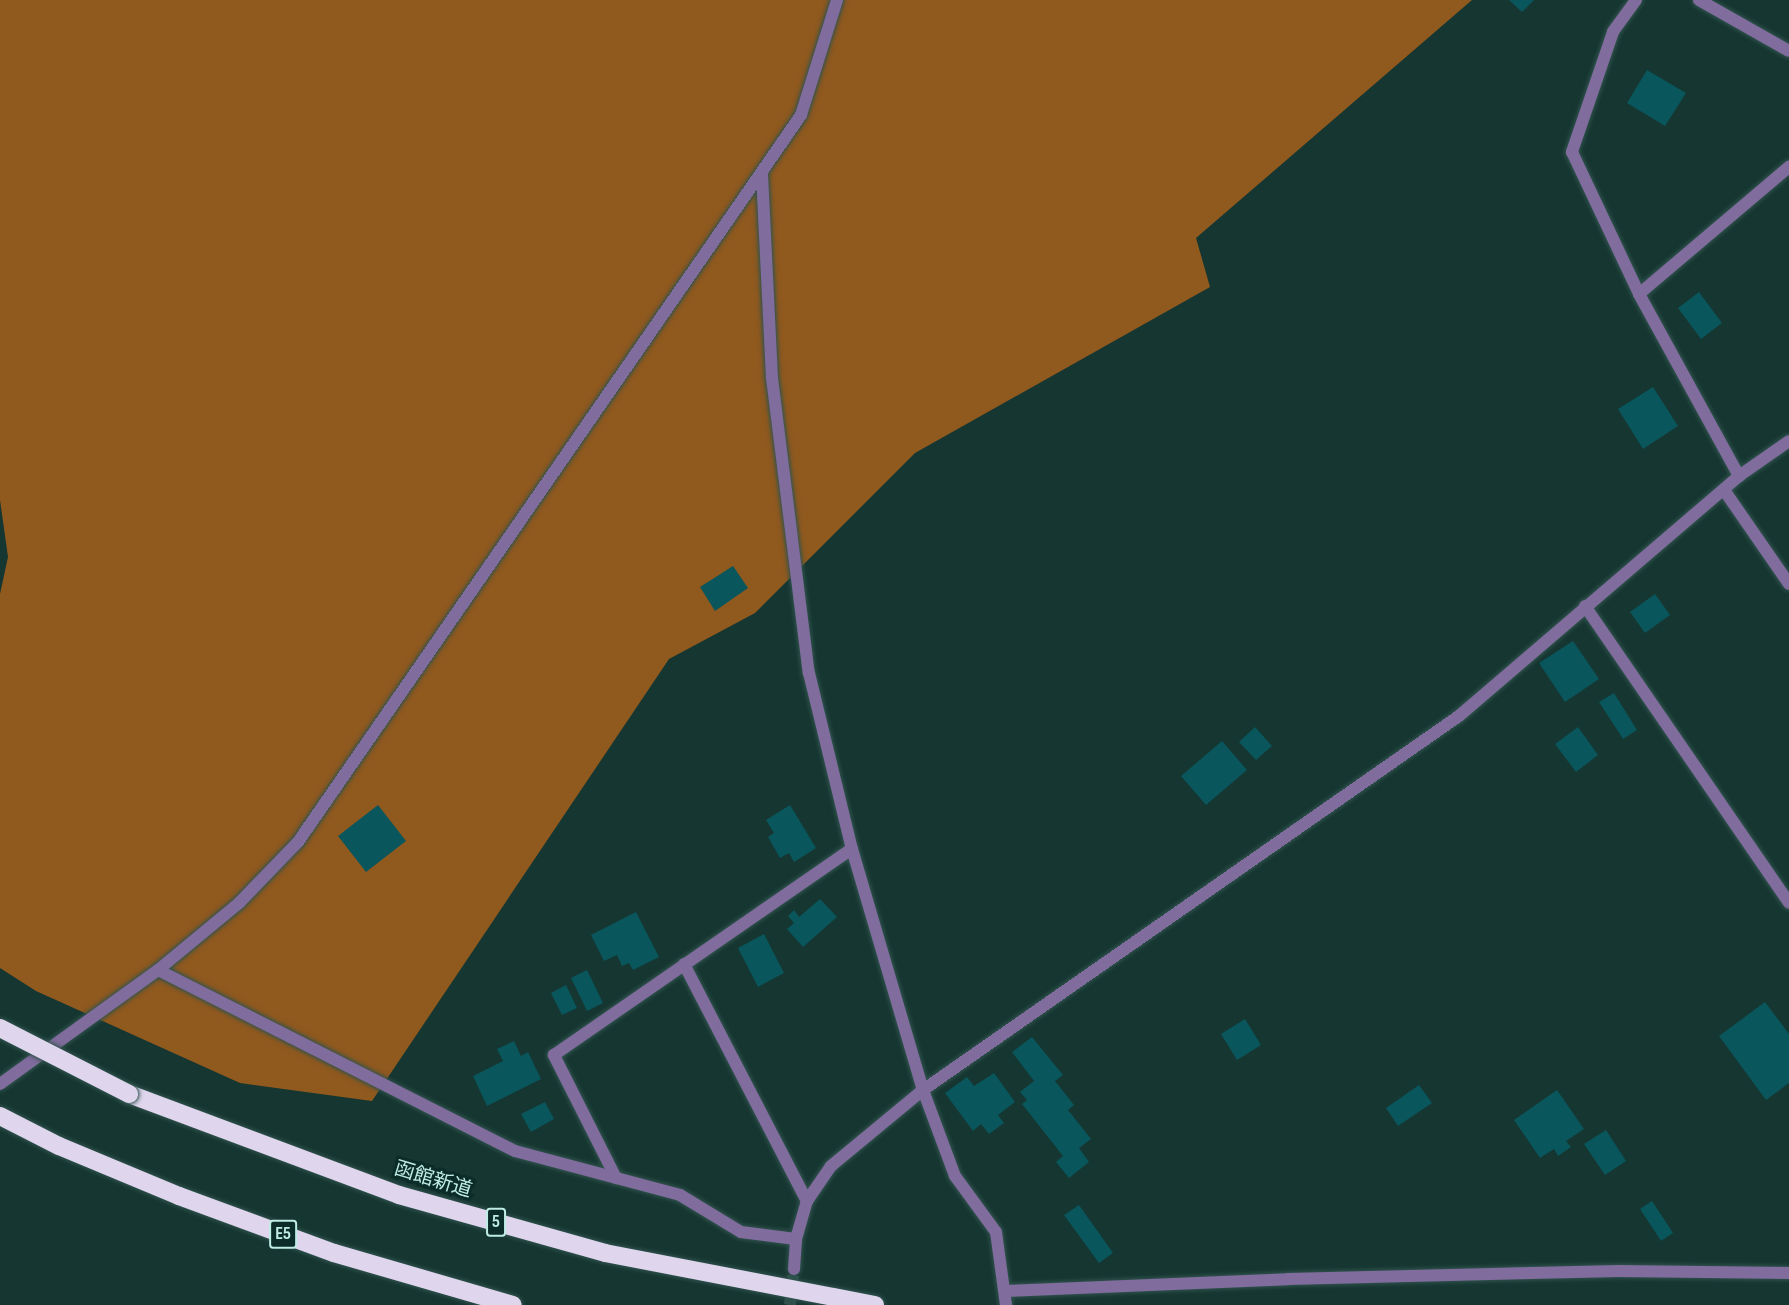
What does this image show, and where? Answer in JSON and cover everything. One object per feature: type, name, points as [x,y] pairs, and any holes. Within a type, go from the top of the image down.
[{"type":"highway","name":"函館新道","points":[[0,1028],[129,1094],[399,1195],[605,1253],[875,1305]]},
{"type":"highway","name":"E5","points":[[0,1116],[59,1146],[334,1253],[513,1305]]},
{"type":"street","points":[[0,1084],[158,970],[239,903],[298,842],[801,115],[837,0]]},
{"type":"street","points":[[1636,0],[1613,32],[1572,152],[1639,294],[1739,476]]},
{"type":"street","points":[[1699,0],[1789,51]]},
{"type":"street","points":[[1639,294],[1789,167]]},
{"type":"street","points":[[762,174],[772,378],[809,673],[852,849],[923,1090],[955,1176],[996,1232],[1006,1291],[1005,1305]]},
{"type":"street","points":[[794,1269],[796,1239],[807,1201],[831,1166],[923,1090],[1459,716],[1739,476],[1789,441]]},
{"type":"street","points":[[1724,490],[1789,584]]},
{"type":"street","points":[[1585,606],[1789,903]]},
{"type":"street","points":[[616,1178],[554,1055],[852,849]]},
{"type":"street","points":[[684,964],[807,1201]]},
{"type":"street","points":[[158,970],[514,1151],[680,1195],[741,1232],[796,1239]]},
{"type":"street","points":[[1006,1291],[1560,1272],[1789,1273]]},
{"type":"shaded area","points":[[0,0],[1472,0],[1196,238],[1210,287],[915,453],[755,613],[669,659],[372,1101],[240,1083],[36,991],[0,968],[0,594],[8,557],[0,500]]},
{"type":"building","points":[[1509,0],[1534,0],[1522,12]]},
{"type":"building","points":[[1647,70],[1686,93],[1665,126],[1627,103]]},
{"type":"building","points":[[1699,292],[1722,323],[1701,339],[1678,308]]},
{"type":"building","points":[[1653,387],[1678,426],[1643,449],[1618,409]]},
{"type":"building","points":[[733,566],[748,588],[715,611],[700,587]]},
{"type":"building","points":[[1655,594],[1670,615],[1645,633],[1630,612]]},
{"type":"building","points":[[1573,641],[1599,679],[1565,702],[1539,663]]},
{"type":"building","points":[[1614,693],[1637,730],[1623,739],[1599,702]]},
{"type":"building","points":[[1255,727],[1272,746],[1256,760],[1239,742]]},
{"type":"building","points":[[1578,727],[1598,755],[1576,772],[1555,744]]},
{"type":"building","points":[[1222,741],[1247,770],[1206,805],[1181,776]]},
{"type":"building","points":[[378,805],[406,841],[366,872],[338,836]]},
{"type":"building","points":[[790,805],[816,848],[794,862],[789,853],[780,858],[768,837],[774,833],[766,820]]},
{"type":"building","points":[[820,899],[837,917],[803,947],[787,929],[794,923],[788,916],[794,910],[799,917]]},
{"type":"building","points":[[636,912],[659,957],[633,970],[629,963],[622,966],[617,955],[604,961],[591,935]]},
{"type":"building","points":[[764,934],[784,973],[758,987],[738,948]]},
{"type":"building","points":[[587,970],[603,1003],[587,1011],[571,978]]},
{"type":"building","points":[[566,985],[577,1008],[562,1015],[551,993]]},
{"type":"building","points":[[1765,1002],[1789,1034],[1789,1083],[1766,1100],[1719,1036]]},
{"type":"building","points":[[1245,1019],[1261,1045],[1237,1060],[1221,1034]]},
{"type":"building","points":[[1032,1037],[1063,1075],[1055,1081],[1074,1105],[1068,1110],[1091,1139],[1079,1148],[1089,1162],[1069,1178],[1056,1162],[1063,1156],[1022,1104],[1027,1100],[1020,1092],[1034,1081],[1012,1052]]},
{"type":"building","points":[[514,1041],[521,1056],[528,1052],[541,1079],[487,1106],[473,1076],[503,1061],[497,1049]]},
{"type":"building","points":[[994,1073],[1015,1102],[998,1115],[1004,1123],[989,1134],[981,1124],[973,1131],[945,1093],[967,1077],[974,1086]]},
{"type":"building","points":[[1419,1085],[1432,1103],[1398,1126],[1386,1108]]},
{"type":"building","points":[[1557,1090],[1584,1129],[1566,1141],[1571,1147],[1558,1156],[1554,1149],[1540,1158],[1514,1120]]},
{"type":"building","points":[[545,1102],[554,1119],[531,1132],[521,1114]]},
{"type":"building","points":[[1606,1130],[1626,1161],[1605,1175],[1584,1144]]},
{"type":"building","points":[[1652,1201],[1673,1233],[1661,1241],[1640,1209]]},
{"type":"building","points":[[1079,1205],[1113,1253],[1099,1263],[1064,1215]]},
{"type":"tunnel","points":[[790,1305],[794,1269]]}]
